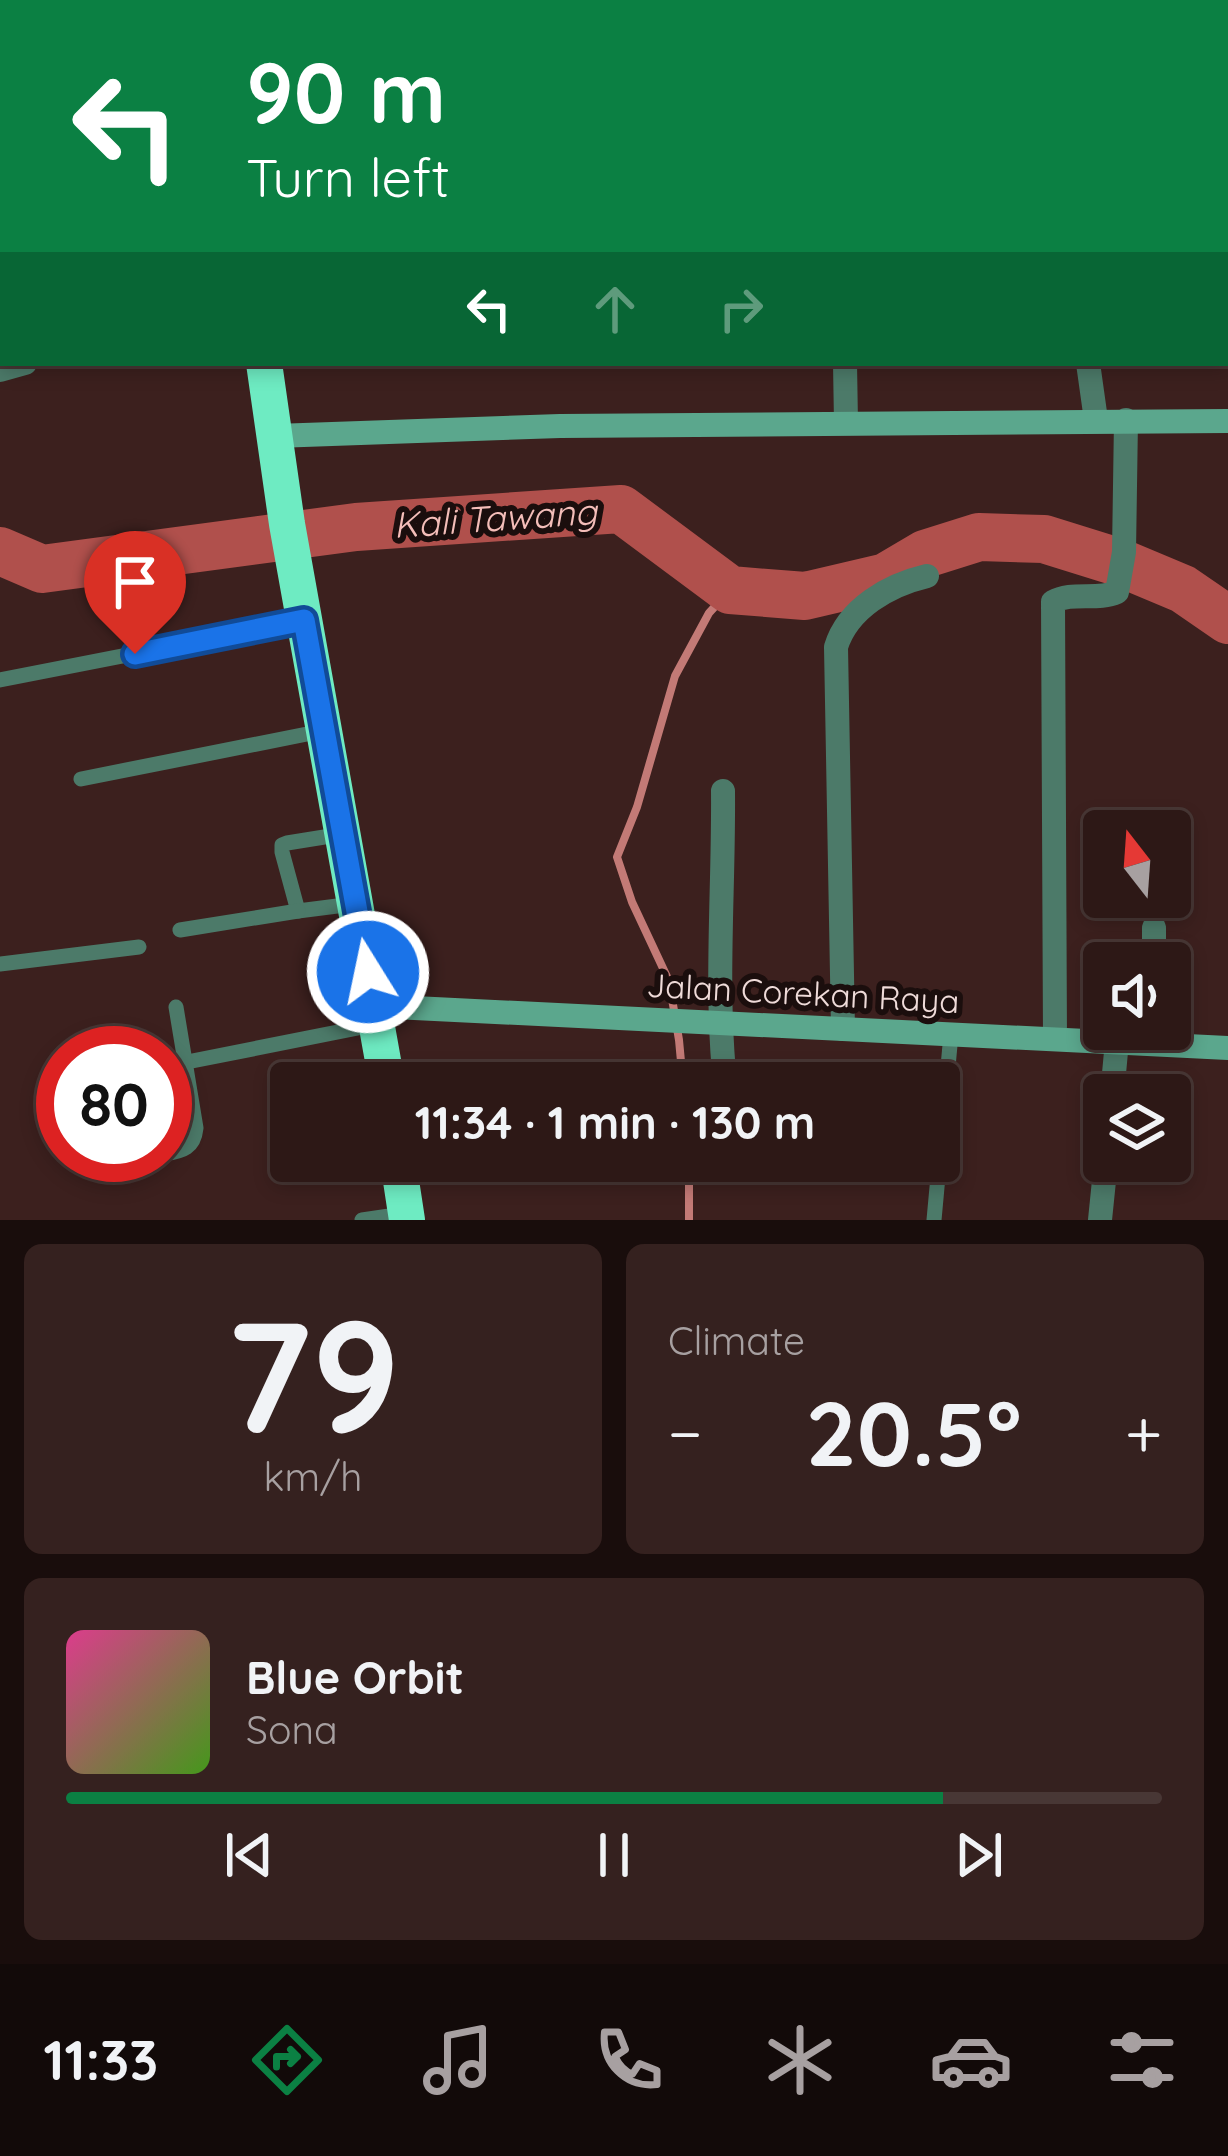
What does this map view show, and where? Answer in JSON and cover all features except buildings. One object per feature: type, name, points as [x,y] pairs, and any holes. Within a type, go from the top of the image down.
[{"type":"highway","points":[[264,366],[287,524],[384,1062]]},
{"type":"highway","points":[[401,1182],[407,1217]]},
{"type":"street","points":[[844,366],[846,423]]},
{"type":"street","points":[[1088,366],[1096,420]]},
{"type":"street","points":[[1055,1039],[1053,602],[1060,597],[1117,592],[1124,552],[1126,420]]},
{"type":"street","points":[[275,436],[560,426],[1228,421]]},
{"type":"street","points":[[843,1029],[836,647],[849,619],[871,601],[927,576]]},
{"type":"street","points":[[722,1062],[718,1022],[723,791]]},
{"type":"street","points":[[1154,928],[1154,942]]},
{"type":"street","name":"Jalan Corekan Raya","points":[[376,1015],[680,1019],[1083,1040]]},
{"type":"street","name":"Jalan Corekan Raya","points":[[1191,1042],[1228,1048]]},
{"type":"street","points":[[1100,1220],[1104,1182]]},
{"type":"lane","points":[[0,680],[304,620]]},
{"type":"lane","points":[[81,779],[325,730]]},
{"type":"lane","points":[[298,911],[282,845],[344,834]]},
{"type":"lane","points":[[180,930],[356,904]]},
{"type":"lane","points":[[0,964],[140,947]]},
{"type":"lane","points":[[176,1007],[180,1026]]},
{"type":"lane","points":[[192,1061],[376,1015]]},
{"type":"lane","points":[[934,1220],[951,1034]]},
{"type":"lane","points":[[192,1099],[196,1128],[192,1143]]},
{"type":"lane","points":[[362,1220],[407,1217]]},
{"type":"waterway","name":"Kali Tawang","points":[[0,551],[42,569],[356,527],[621,509],[730,590],[805,596],[886,577],[925,554],[979,537],[1044,539],[1183,589],[1228,620]]},
{"type":"waterway","points":[[681,1062],[669,981],[617,857],[637,807],[675,676],[709,613],[730,590]]},
{"type":"waterway","points":[[689,1182],[689,1220]]},
{"type":"route","points":[[135,654],[304,620],[368,972]]}]
